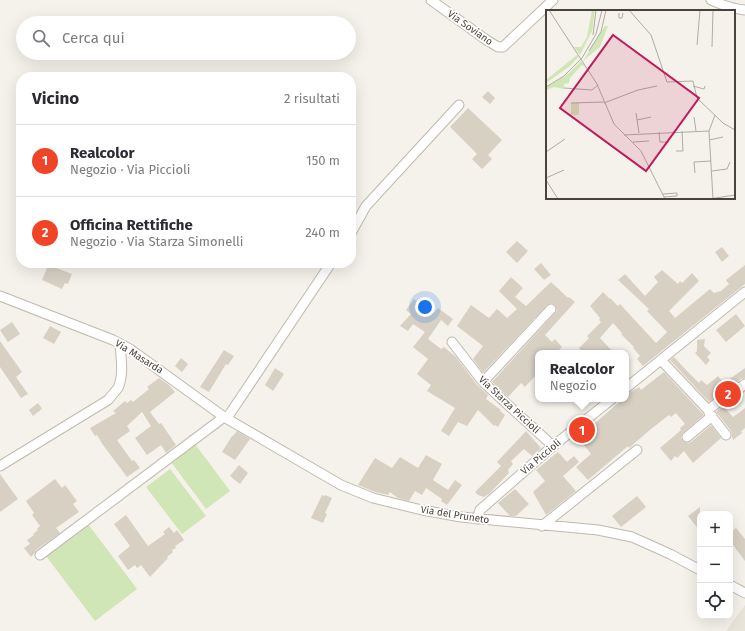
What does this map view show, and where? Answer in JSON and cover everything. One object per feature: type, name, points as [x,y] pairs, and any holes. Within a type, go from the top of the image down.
[{"type":"street","name":"Via Soviano","points":[[431,0],[498,47],[502,47],[553,0]]},
{"type":"street","points":[[711,0],[735,9],[745,10]]},
{"type":"street","points":[[356,225],[366,206],[459,105]]},
{"type":"street","points":[[40,555],[226,417],[328,268]]},
{"type":"street","points":[[629,386],[745,292]]},
{"type":"street","name":"Via Masarda","points":[[0,296],[113,340],[136,353],[226,417]]},
{"type":"street","points":[[482,382],[551,310]]},
{"type":"street","name":"Via Starza Piccioli","points":[[452,342],[482,382],[553,446]]},
{"type":"street","points":[[0,466],[108,400],[118,387],[121,375],[122,361],[120,344]]},
{"type":"street","points":[[661,360],[710,413],[726,434]]},
{"type":"street","points":[[687,437],[721,400],[727,399],[745,384]]},
{"type":"street","name":"Via Piccioli","points":[[477,519],[480,510],[553,446],[608,402]]},
{"type":"street","name":"Via del Pruneto","points":[[226,417],[341,485],[373,498],[422,510],[477,519],[598,530],[632,537],[670,554],[697,568]]},
{"type":"street","points":[[542,526],[637,450]]},
{"type":"street","points":[[733,587],[745,593]]},
{"type":"shaded area","points":[[745,605],[745,631],[726,631]]},
{"type":"green space","points":[[195,444],[230,491],[206,509],[171,462]]},
{"type":"green space","points":[[170,469],[206,516],[182,534],[146,487]]},
{"type":"green space","points":[[88,524],[137,589],[95,621],[46,556]]},
{"type":"building","points":[[488,91],[495,98],[490,104],[482,97]]},
{"type":"building","points":[[468,108],[502,140],[488,155],[492,159],[482,169],[472,159],[477,154],[450,127]]},
{"type":"building","points":[[517,241],[528,251],[517,263],[506,252]]},
{"type":"building","points":[[722,247],[729,256],[722,262],[715,252]]},
{"type":"building","points":[[541,263],[551,275],[544,280],[534,269]]},
{"type":"building","points":[[745,265],[745,284],[643,366],[637,359],[640,356],[633,348],[634,347],[621,334],[622,333],[613,323],[600,338],[611,350],[581,350],[579,348],[589,338],[587,336],[601,322],[599,320],[600,318],[590,306],[603,292],[618,306],[620,304],[656,343],[667,332],[647,311],[649,309],[618,280],[625,274],[645,296],[658,282],[654,277],[662,270],[678,284],[680,281],[682,283],[692,273],[699,281],[669,311],[675,318],[710,289],[714,293],[721,291],[729,284],[726,280]]},
{"type":"building","points":[[47,268],[56,268],[72,274],[68,284],[65,283],[62,289],[42,280]]},
{"type":"building","points":[[511,277],[523,288],[515,297],[526,306],[551,282],[568,298],[569,297],[575,302],[545,335],[552,342],[555,339],[562,347],[559,350],[535,350],[535,376],[525,387],[521,383],[508,397],[492,382],[557,310],[555,305],[552,303],[547,305],[483,373],[473,359],[483,346],[457,326],[471,305],[489,318],[497,309],[507,318],[517,309],[499,291]]},
{"type":"building","points":[[414,299],[434,313],[438,308],[453,319],[448,326],[441,320],[428,339],[441,349],[444,347],[456,357],[478,386],[488,395],[486,399],[501,410],[500,411],[505,415],[498,427],[495,425],[494,426],[478,410],[467,426],[458,422],[449,436],[441,431],[455,408],[427,391],[431,385],[417,374],[428,359],[413,347],[425,332],[413,324],[408,331],[400,326],[411,314],[406,310]]},
{"type":"building","points":[[736,314],[745,326],[726,342],[716,330]]},
{"type":"building","points":[[12,322],[20,334],[8,342],[0,330]]},
{"type":"building","points":[[50,326],[61,332],[54,344],[43,338]]},
{"type":"building","points":[[705,339],[704,346],[711,353],[707,357],[710,360],[706,365],[695,353],[697,351],[697,340]]},
{"type":"building","points":[[0,341],[22,372],[16,377],[28,394],[21,398],[0,367]]},
{"type":"building","points":[[224,350],[234,356],[228,365],[226,364],[209,392],[200,387]]},
{"type":"building","points":[[674,357],[699,383],[701,380],[707,385],[718,376],[724,383],[745,368],[745,378],[741,379],[724,393],[718,395],[709,402],[670,360]]},
{"type":"building","points":[[181,358],[188,364],[182,372],[175,366]]},
{"type":"building","points":[[275,368],[284,374],[273,391],[265,385]]},
{"type":"building","points":[[664,372],[704,415],[683,433],[681,438],[683,441],[688,443],[691,442],[711,425],[721,438],[693,463],[684,451],[677,458],[675,456],[671,461],[660,448],[681,430],[680,428],[685,424],[676,413],[671,417],[669,415],[629,448],[628,446],[588,480],[576,467],[591,454],[579,439],[582,437],[581,435],[620,402],[629,402],[629,393],[639,387],[641,390]]},
{"type":"building","points":[[159,378],[169,385],[175,392],[150,412],[159,424],[161,423],[176,445],[166,453],[161,445],[147,455],[135,438],[151,426],[142,412],[127,426],[130,431],[117,440],[132,461],[134,460],[140,468],[127,477],[97,435],[95,436],[90,428],[116,413],[113,411],[125,401],[127,403],[131,400],[133,402],[149,389],[147,387]]},
{"type":"building","points":[[38,403],[42,409],[33,416],[29,410]]},
{"type":"building","points":[[723,406],[733,417],[745,408],[745,428],[741,431],[742,433],[733,440],[731,431],[716,412]]},
{"type":"building","points":[[237,431],[250,439],[235,460],[222,452]]},
{"type":"building","points":[[526,431],[541,448],[532,456],[524,449],[511,461],[513,464],[508,470],[509,473],[489,494],[484,497],[478,495],[475,492],[501,466],[497,462]]},
{"type":"building","points":[[558,452],[567,462],[574,456],[579,462],[563,476],[576,491],[546,515],[533,492],[545,481],[536,470]]},
{"type":"building","points":[[426,455],[442,464],[433,480],[448,490],[455,480],[462,485],[447,505],[441,501],[442,499],[426,488],[422,495],[415,491],[409,501],[398,498],[390,492],[388,495],[375,492],[358,485],[375,458],[392,468],[400,457],[418,468]]},
{"type":"building","points":[[239,465],[248,473],[240,484],[230,476]]},
{"type":"building","points":[[0,474],[18,499],[0,512]]},
{"type":"building","points":[[55,479],[62,488],[65,485],[77,501],[73,504],[79,512],[56,528],[60,533],[36,550],[31,557],[24,548],[30,544],[27,540],[34,535],[33,534],[40,526],[32,515],[34,513],[26,501]]},
{"type":"building","points":[[515,489],[529,504],[516,516],[510,516],[498,503]]},
{"type":"building","points":[[322,495],[332,498],[325,513],[327,514],[323,523],[311,518]]},
{"type":"building","points":[[637,496],[646,507],[621,527],[612,516]]},
{"type":"building","points":[[700,507],[700,511],[697,511],[697,527],[688,516]]},
{"type":"building","points":[[126,515],[148,546],[165,534],[163,532],[169,527],[174,533],[177,530],[184,540],[175,546],[176,548],[172,550],[173,552],[150,577],[141,565],[137,568],[135,565],[128,570],[118,556],[130,546],[114,524]]},
{"type":"building","points":[[736,528],[745,539],[745,561],[733,545],[733,530]]},
{"type":"place","name":"Officina Rettifiche","points":[[728,394]]},
{"type":"place","name":"Realcolor","points":[[582,430]]}]
